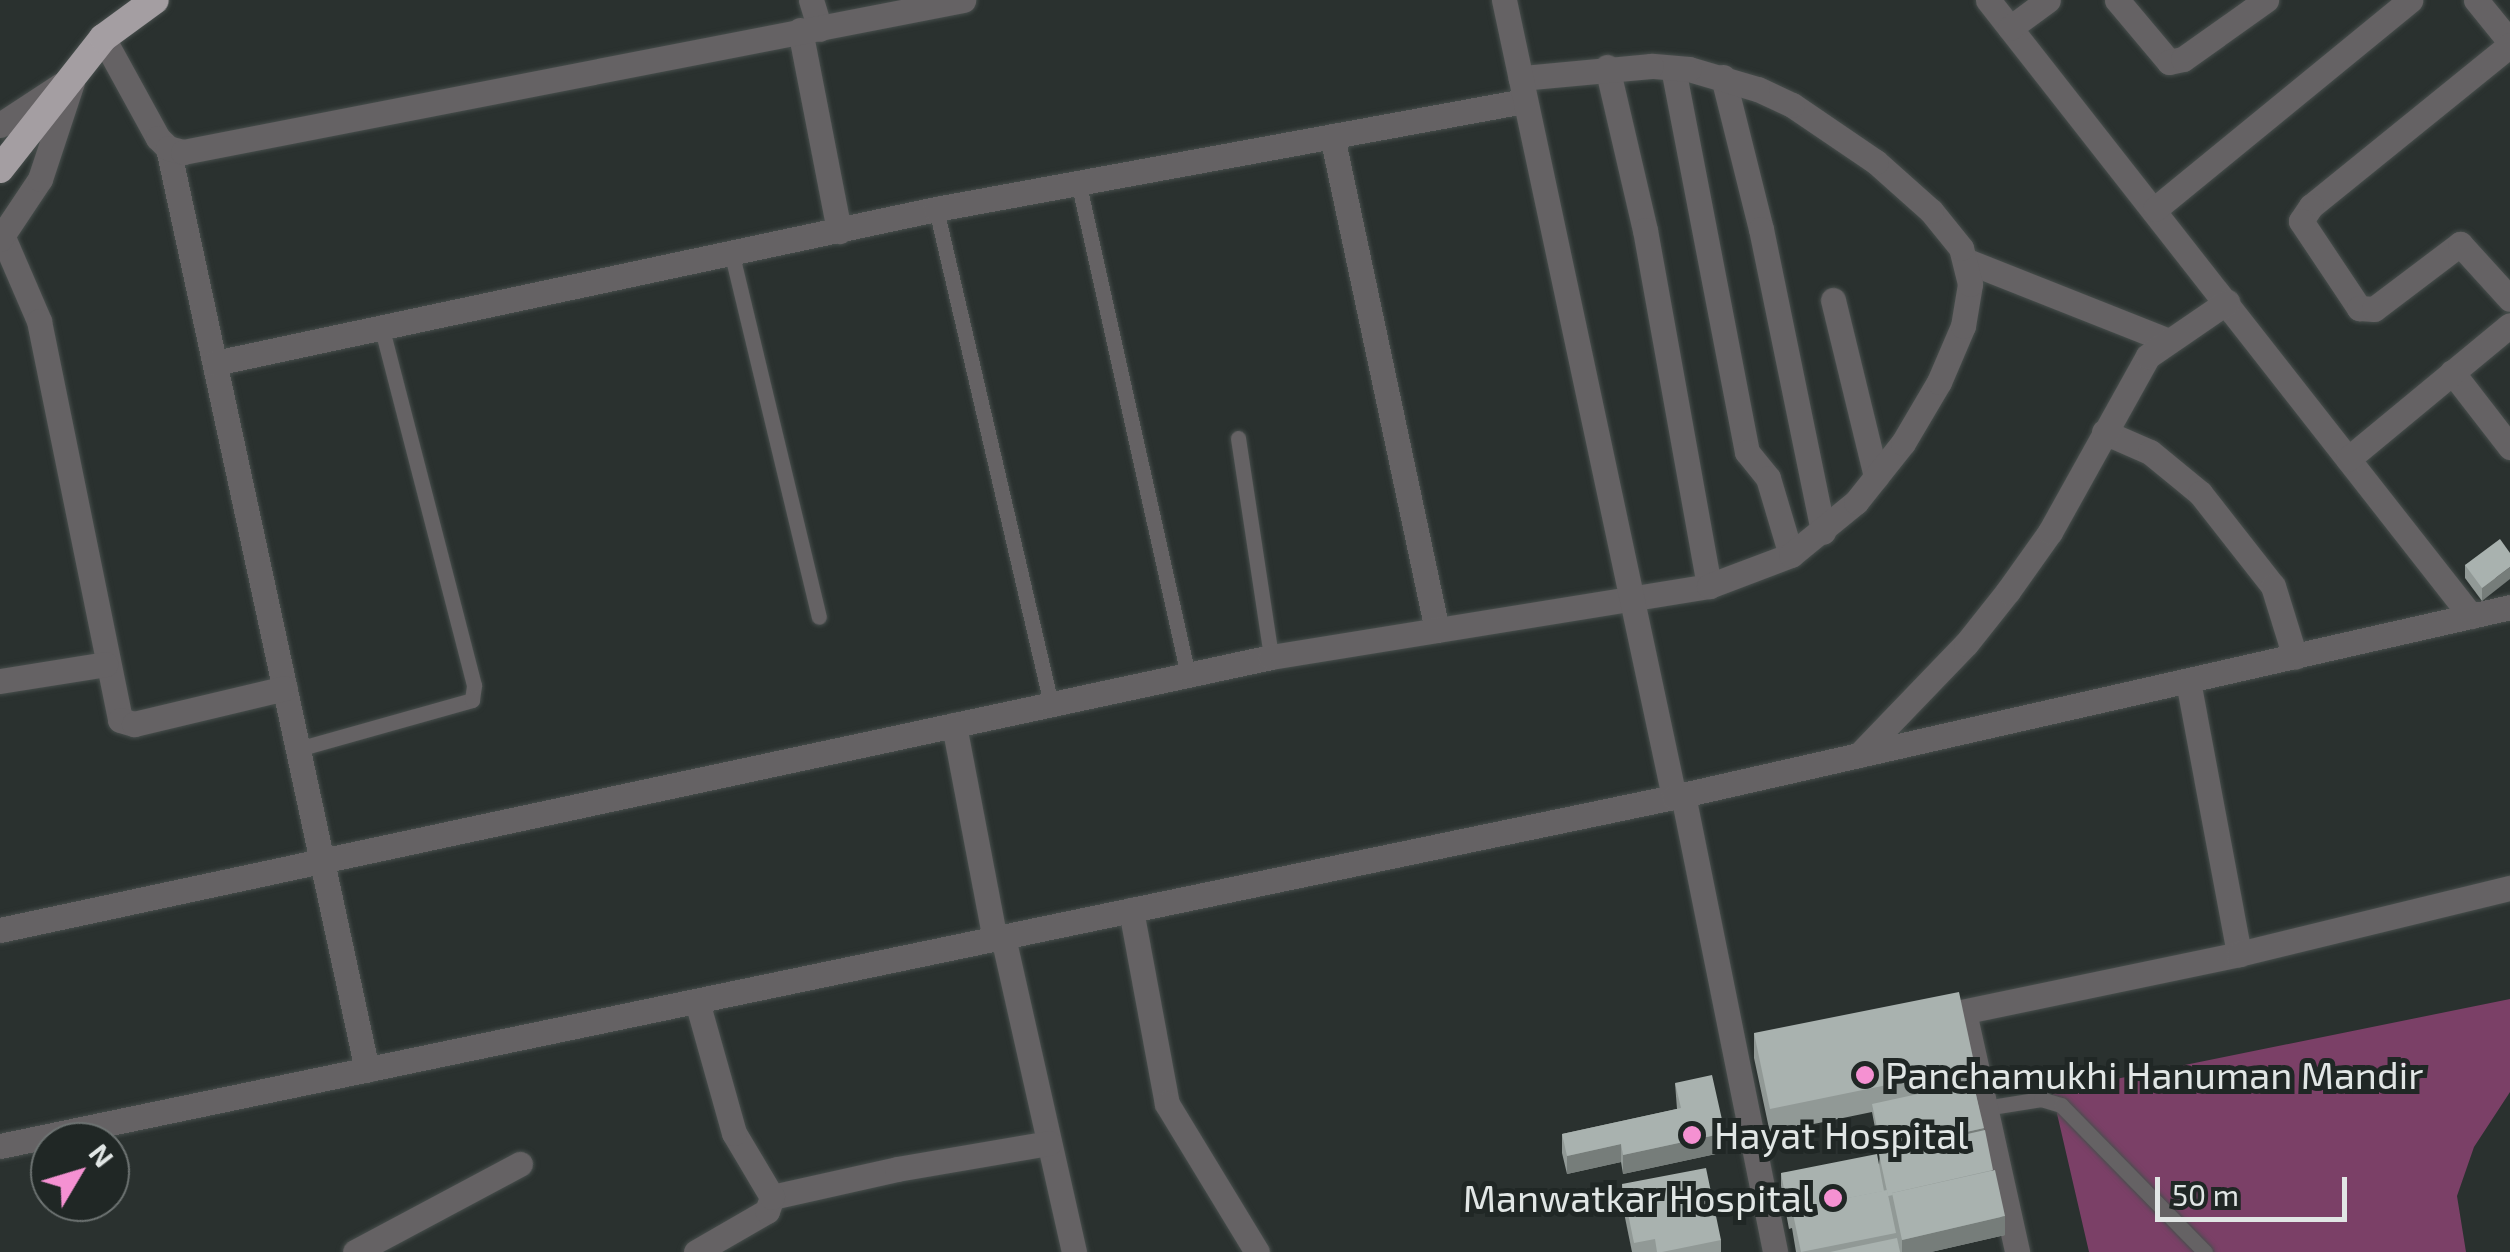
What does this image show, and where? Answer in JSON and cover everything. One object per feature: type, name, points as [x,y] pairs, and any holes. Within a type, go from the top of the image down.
[{"type":"highway","points":[[5,162],[103,38],[133,9],[155,0]]},
{"type":"street","points":[[811,0],[810,30],[839,231]]},
{"type":"street","points":[[103,38],[158,138],[168,148],[183,152],[963,0]]},
{"type":"street","points":[[1504,0],[1632,598],[1742,1054],[1775,1252]]},
{"type":"street","points":[[1988,0],[2471,616]]},
{"type":"street","points":[[2010,28],[2048,0]]},
{"type":"street","points":[[2117,0],[2168,62],[2183,59],[2266,0]]},
{"type":"street","points":[[2155,209],[2410,0]]},
{"type":"street","points":[[2476,0],[2508,38],[2311,206],[2302,221],[2359,308],[2374,309],[2460,244],[2510,299]]},
{"type":"street","points":[[1607,67],[1644,230],[1709,586]]},
{"type":"street","points":[[0,930],[1270,658],[1709,586],[1791,556],[1824,532],[1876,477],[1939,382],[1963,326],[1970,284],[1967,260],[1932,211],[1876,162],[1792,104],[1723,77],[1673,68],[1607,67],[1332,136],[936,209],[214,364]]},
{"type":"street","points":[[1673,68],[1747,452],[1768,478],[1791,556]]},
{"type":"street","points":[[0,125],[73,77]]},
{"type":"street","points":[[73,77],[40,179],[1,237],[39,321],[118,715],[128,724],[284,688]]},
{"type":"street","points":[[1723,77],[1761,228],[1824,532]]},
{"type":"street","points":[[1332,136],[1437,630]]},
{"type":"street","points":[[168,148],[367,1070]]},
{"type":"street","points":[[1967,260],[2167,340]]},
{"type":"street","points":[[1833,300],[1876,477]]},
{"type":"street","points":[[1859,755],[1966,644],[2008,591],[2050,532],[2139,368],[2167,340],[2227,302]]},
{"type":"street","points":[[2348,460],[2510,325]]},
{"type":"street","points":[[2452,372],[2510,447]]},
{"type":"street","points":[[2104,432],[2150,452],[2200,494],[2273,586],[2294,656]]},
{"type":"street","points":[[0,1146],[1679,796],[2510,607]]},
{"type":"street","points":[[0,682],[106,664]]},
{"type":"street","points":[[2188,681],[2239,954]]},
{"type":"street","points":[[954,724],[999,938],[1074,1252]]},
{"type":"street","points":[[1906,1023],[2239,954],[2510,888]]},
{"type":"street","points":[[1131,910],[1167,1104],[1256,1252]]},
{"type":"street","points":[[696,1001],[734,1133],[772,1198]]},
{"type":"street","points":[[1964,1012],[2017,1252]]},
{"type":"street","points":[[772,1198],[897,1169],[1048,1143]]},
{"type":"street","points":[[355,1252],[520,1164]]},
{"type":"street","points":[[696,1252],[767,1210],[772,1198]]},
{"type":"lane","points":[[1078,181],[1188,675]]},
{"type":"lane","points":[[936,209],[1052,704]]},
{"type":"lane","points":[[732,255],[819,617]]},
{"type":"lane","points":[[298,749],[472,700],[474,685],[382,328]]},
{"type":"lane","points":[[1238,438],[1270,658]]},
{"type":"lane","points":[[1985,1108],[2040,1099],[2062,1105],[2205,1252]]},
{"type":"shaded area","points":[[2510,999],[2510,1092],[2474,1147],[2457,1196],[2466,1252],[2089,1252],[2052,1092]]},
{"type":"building","points":[[2500,539],[2510,553],[2510,567],[2482,588],[2465,565]]},
{"type":"building","name":"Panchamukhi Hanuman Mandir","points":[[1959,992],[1975,1067],[1770,1109],[1754,1033]]},
{"type":"building","points":[[1712,1075],[1725,1133],[1623,1155],[1621,1144],[1567,1156],[1562,1134],[1681,1108],[1675,1083]]},
{"type":"building","points":[[1973,1082],[1984,1128],[1882,1151],[1872,1104]]},
{"type":"building","points":[[1985,1130],[1993,1170],[1888,1196],[1879,1154]]},
{"type":"building","points":[[1877,1154],[1884,1191],[1792,1209],[1789,1216],[1781,1173]]},
{"type":"building","points":[[1706,1168],[1721,1240],[1662,1252],[1657,1252],[1655,1239],[1634,1243],[1622,1184]]},
{"type":"building","points":[[1995,1170],[2005,1216],[1902,1240],[1892,1193]]},
{"type":"building","points":[[1887,1190],[1896,1233],[1801,1252],[1792,1209]]},
{"type":"building","points":[[1897,1238],[1900,1252],[1830,1252]]},
{"type":"place","name":"Panchamukhi Hanuman Mandir","points":[[1865,1075]]},
{"type":"place","name":"Hayat Hospital","points":[[1692,1135]]},
{"type":"place","name":"Manwatkar Hospital","points":[[1833,1198]]}]
